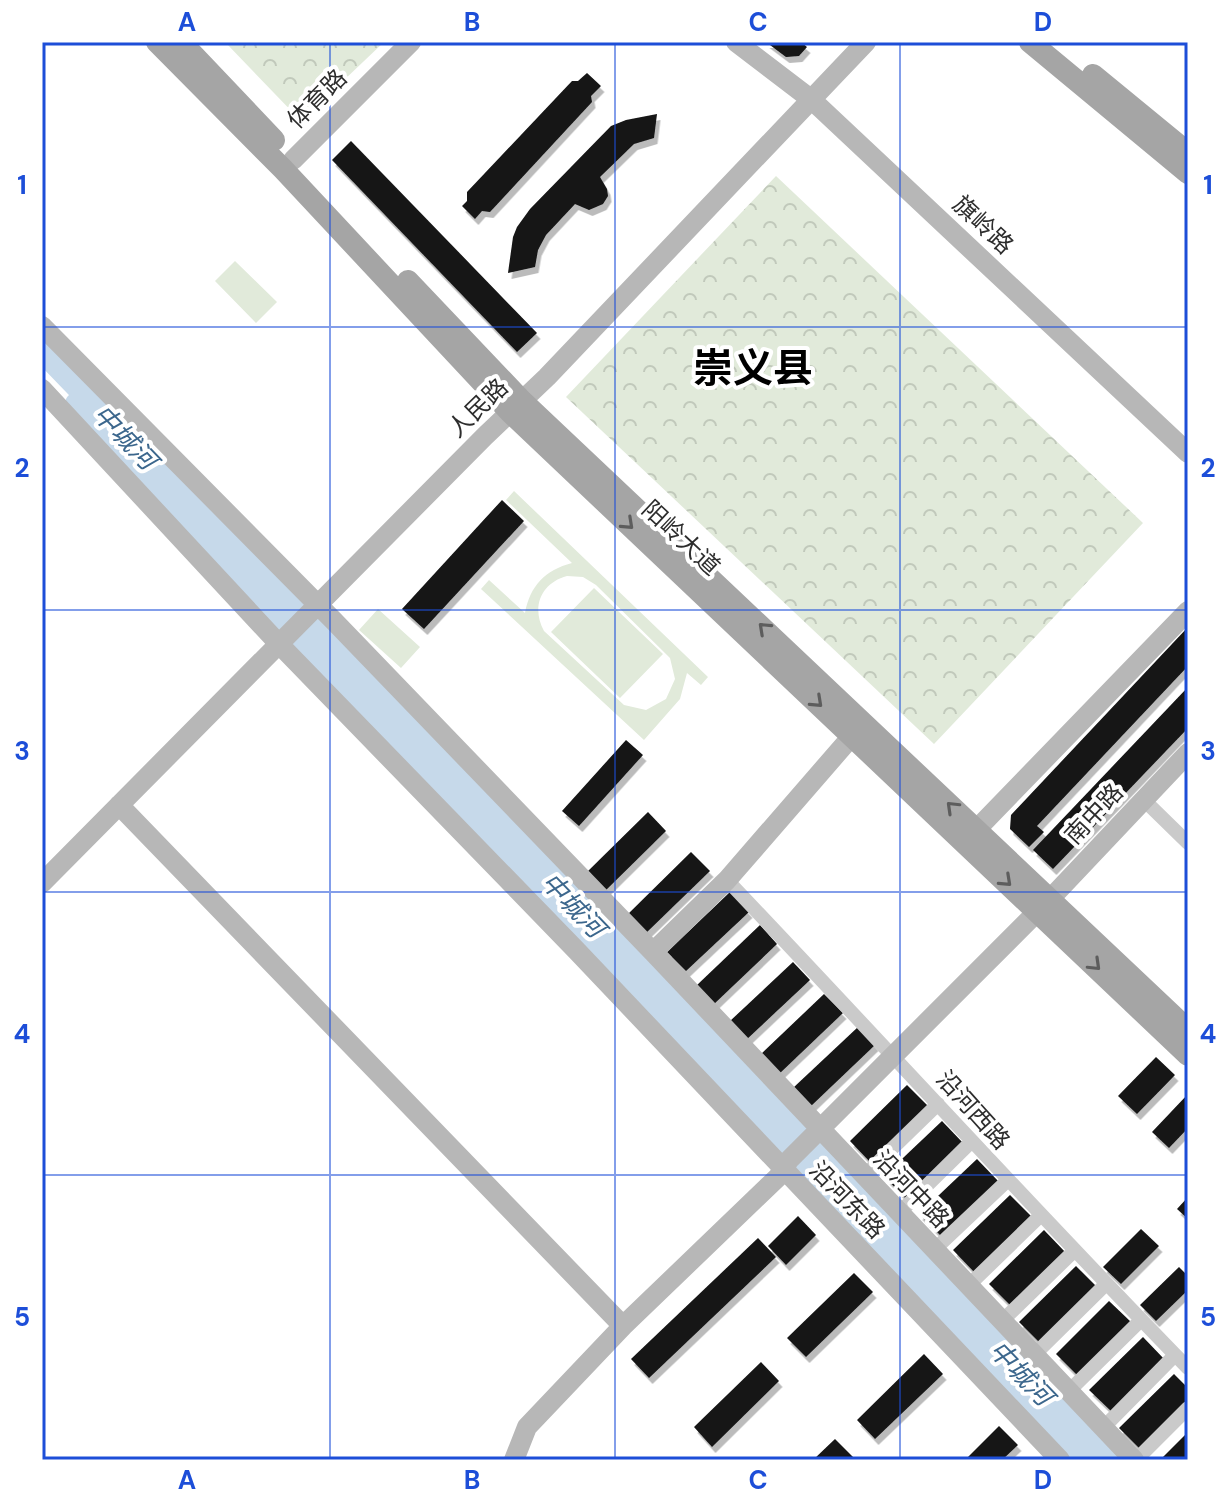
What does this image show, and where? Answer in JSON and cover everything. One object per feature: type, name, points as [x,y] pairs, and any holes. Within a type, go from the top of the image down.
[{"type":"main road","name":"阳岭大道","points":[[157,42],[516,407],[852,736],[1188,1030]]},
{"type":"main road","name":"阳岭大道","points":[[181,42],[293,160],[516,407],[976,830],[1188,1055]]},
{"type":"main road","points":[[1030,42],[1188,173]]},
{"type":"main road","points":[[1053,42],[1188,153]]},
{"type":"street","name":"体育路","points":[[293,160],[411,42]]},
{"type":"street","name":"旗岭路","points":[[736,42],[812,100],[1188,453]]},
{"type":"street","name":"人民路","points":[[42,883],[516,407],[866,42]]},
{"type":"street","name":"沿河中路","points":[[42,326],[653,952],[816,1133],[864,1176],[1135,1460]]},
{"type":"street","points":[[42,389],[576,950],[786,1165],[778,1177],[623,1326],[527,1427],[514,1460]]},
{"type":"street","points":[[976,830],[1188,611]]},
{"type":"street","points":[[653,952],[727,880],[852,736]]},
{"type":"street","name":"南中路","points":[[1045,904],[1188,753]]},
{"type":"street","points":[[1144,800],[1188,843]]},
{"type":"street","points":[[119,805],[623,1326]]},
{"type":"street","name":"沿河西路","points":[[727,880],[1040,1216],[1188,1368]]},
{"type":"street","name":"沿河东路","points":[[1045,904],[786,1165],[1054,1458]]},
{"type":"street","points":[[864,1176],[938,1104]]},
{"type":"street","points":[[899,1213],[972,1141]]},
{"type":"street","points":[[934,1250],[1008,1180]]},
{"type":"street","points":[[968,1286],[1040,1216]]},
{"type":"street","points":[[1002,1321],[1074,1251]]},
{"type":"street","points":[[1034,1355],[1106,1284]]},
{"type":"street","points":[[1069,1391],[1141,1320]]},
{"type":"street","points":[[1103,1428],[1175,1355]]},
{"type":"street","points":[[1135,1460],[1188,1408]]},
{"type":"green space","points":[[225,42],[384,42],[301,121]]},
{"type":"green space","points":[[776,176],[1143,523],[934,744],[566,397]]},
{"type":"green space","points":[[235,261],[277,302],[256,323],[215,281]]},
{"type":"green space","points":[[514,491],[708,677],[701,685],[687,673],[680,699],[644,740],[481,589],[489,580],[525,613],[540,580],[572,563],[506,500]],"holes":[[[583,577],[596,585],[670,658],[675,679],[666,699],[646,710],[624,705],[544,631],[538,613],[545,590],[558,579]]]},
{"type":"green space","points":[[594,588],[663,654],[620,698],[551,632]]},
{"type":"green space","points":[[378,609],[420,647],[401,668],[359,630]]},
{"type":"building","points":[[766,42],[801,42],[807,47],[799,56],[786,57]]},
{"type":"building","points":[[587,73],[601,86],[591,96],[592,102],[490,212],[482,211],[475,219],[462,206],[467,201],[467,192],[572,81],[578,81]]},
{"type":"building","points":[[657,114],[654,138],[634,144],[600,177],[608,196],[603,204],[589,210],[575,204],[546,235],[538,250],[535,267],[508,273],[513,237],[530,209],[611,126]]},
{"type":"building","points":[[351,141],[537,333],[517,352],[332,160]]},
{"type":"building","points":[[502,500],[524,521],[424,629],[402,609]]},
{"type":"building","points":[[1188,627],[1188,666],[1037,826],[1044,832],[1029,847],[1010,829],[1011,815]]},
{"type":"building","points":[[1188,687],[1188,728],[1053,869],[1033,850]]},
{"type":"building","points":[[626,740],[643,755],[579,826],[562,811]]},
{"type":"building","points":[[648,812],[666,831],[604,892],[586,873]]},
{"type":"building","points":[[691,852],[710,871],[646,933],[627,915]]},
{"type":"building","points":[[730,892],[749,912],[686,971],[667,952]]},
{"type":"building","points":[[760,925],[777,944],[713,1005],[696,986]]},
{"type":"building","points":[[793,962],[810,980],[746,1040],[729,1022]]},
{"type":"building","points":[[824,994],[843,1013],[779,1074],[761,1054]]},
{"type":"building","points":[[858,1027],[875,1045],[811,1106],[793,1088]]},
{"type":"building","points":[[1156,1057],[1175,1075],[1137,1114],[1118,1096]]},
{"type":"building","points":[[907,1085],[928,1106],[870,1162],[850,1141]]},
{"type":"building","points":[[1188,1094],[1188,1128],[1169,1148],[1152,1132]]},
{"type":"building","points":[[942,1121],[964,1144],[906,1199],[884,1176]]},
{"type":"building","points":[[977,1159],[999,1182],[942,1237],[919,1214]]},
{"type":"building","points":[[1010,1195],[1032,1217],[975,1273],[953,1250]]},
{"type":"building","points":[[1188,1197],[1188,1219],[1177,1209]]},
{"type":"building","points":[[798,1216],[816,1235],[786,1265],[768,1246]]},
{"type":"building","points":[[1141,1229],[1159,1246],[1121,1284],[1103,1267]]},
{"type":"building","points":[[1044,1230],[1066,1253],[1011,1306],[989,1284]]},
{"type":"building","points":[[758,1238],[776,1257],[649,1378],[631,1359]]},
{"type":"building","points":[[1076,1266],[1097,1287],[1040,1343],[1019,1322]]},
{"type":"building","points":[[1179,1267],[1188,1276],[1188,1290],[1156,1321],[1140,1305]]},
{"type":"building","points":[[854,1273],[873,1292],[806,1357],[787,1338]]},
{"type":"building","points":[[1109,1301],[1131,1322],[1078,1376],[1056,1354]]},
{"type":"building","points":[[1143,1337],[1165,1360],[1112,1412],[1089,1390]]},
{"type":"building","points":[[924,1354],[943,1374],[875,1439],[857,1420]]},
{"type":"building","points":[[761,1362],[779,1381],[712,1447],[694,1427]]},
{"type":"building","points":[[1174,1374],[1188,1388],[1188,1402],[1140,1449],[1119,1428]]},
{"type":"building","points":[[999,1426],[1018,1445],[1002,1460],[965,1460]]},
{"type":"building","points":[[1188,1432],[1188,1460],[1160,1460]]},
{"type":"building","points":[[835,1439],[854,1458],[852,1460],[813,1460]]},
{"type":"waterway","name":"中城河","points":[[42,350],[101,411]]},
{"type":"waterway","points":[[97,395],[1115,1460]]},
{"type":"waterway","points":[[77,404],[1087,1460]]},
{"type":"district","name":"崇义县","points":[[753,368]]}]
